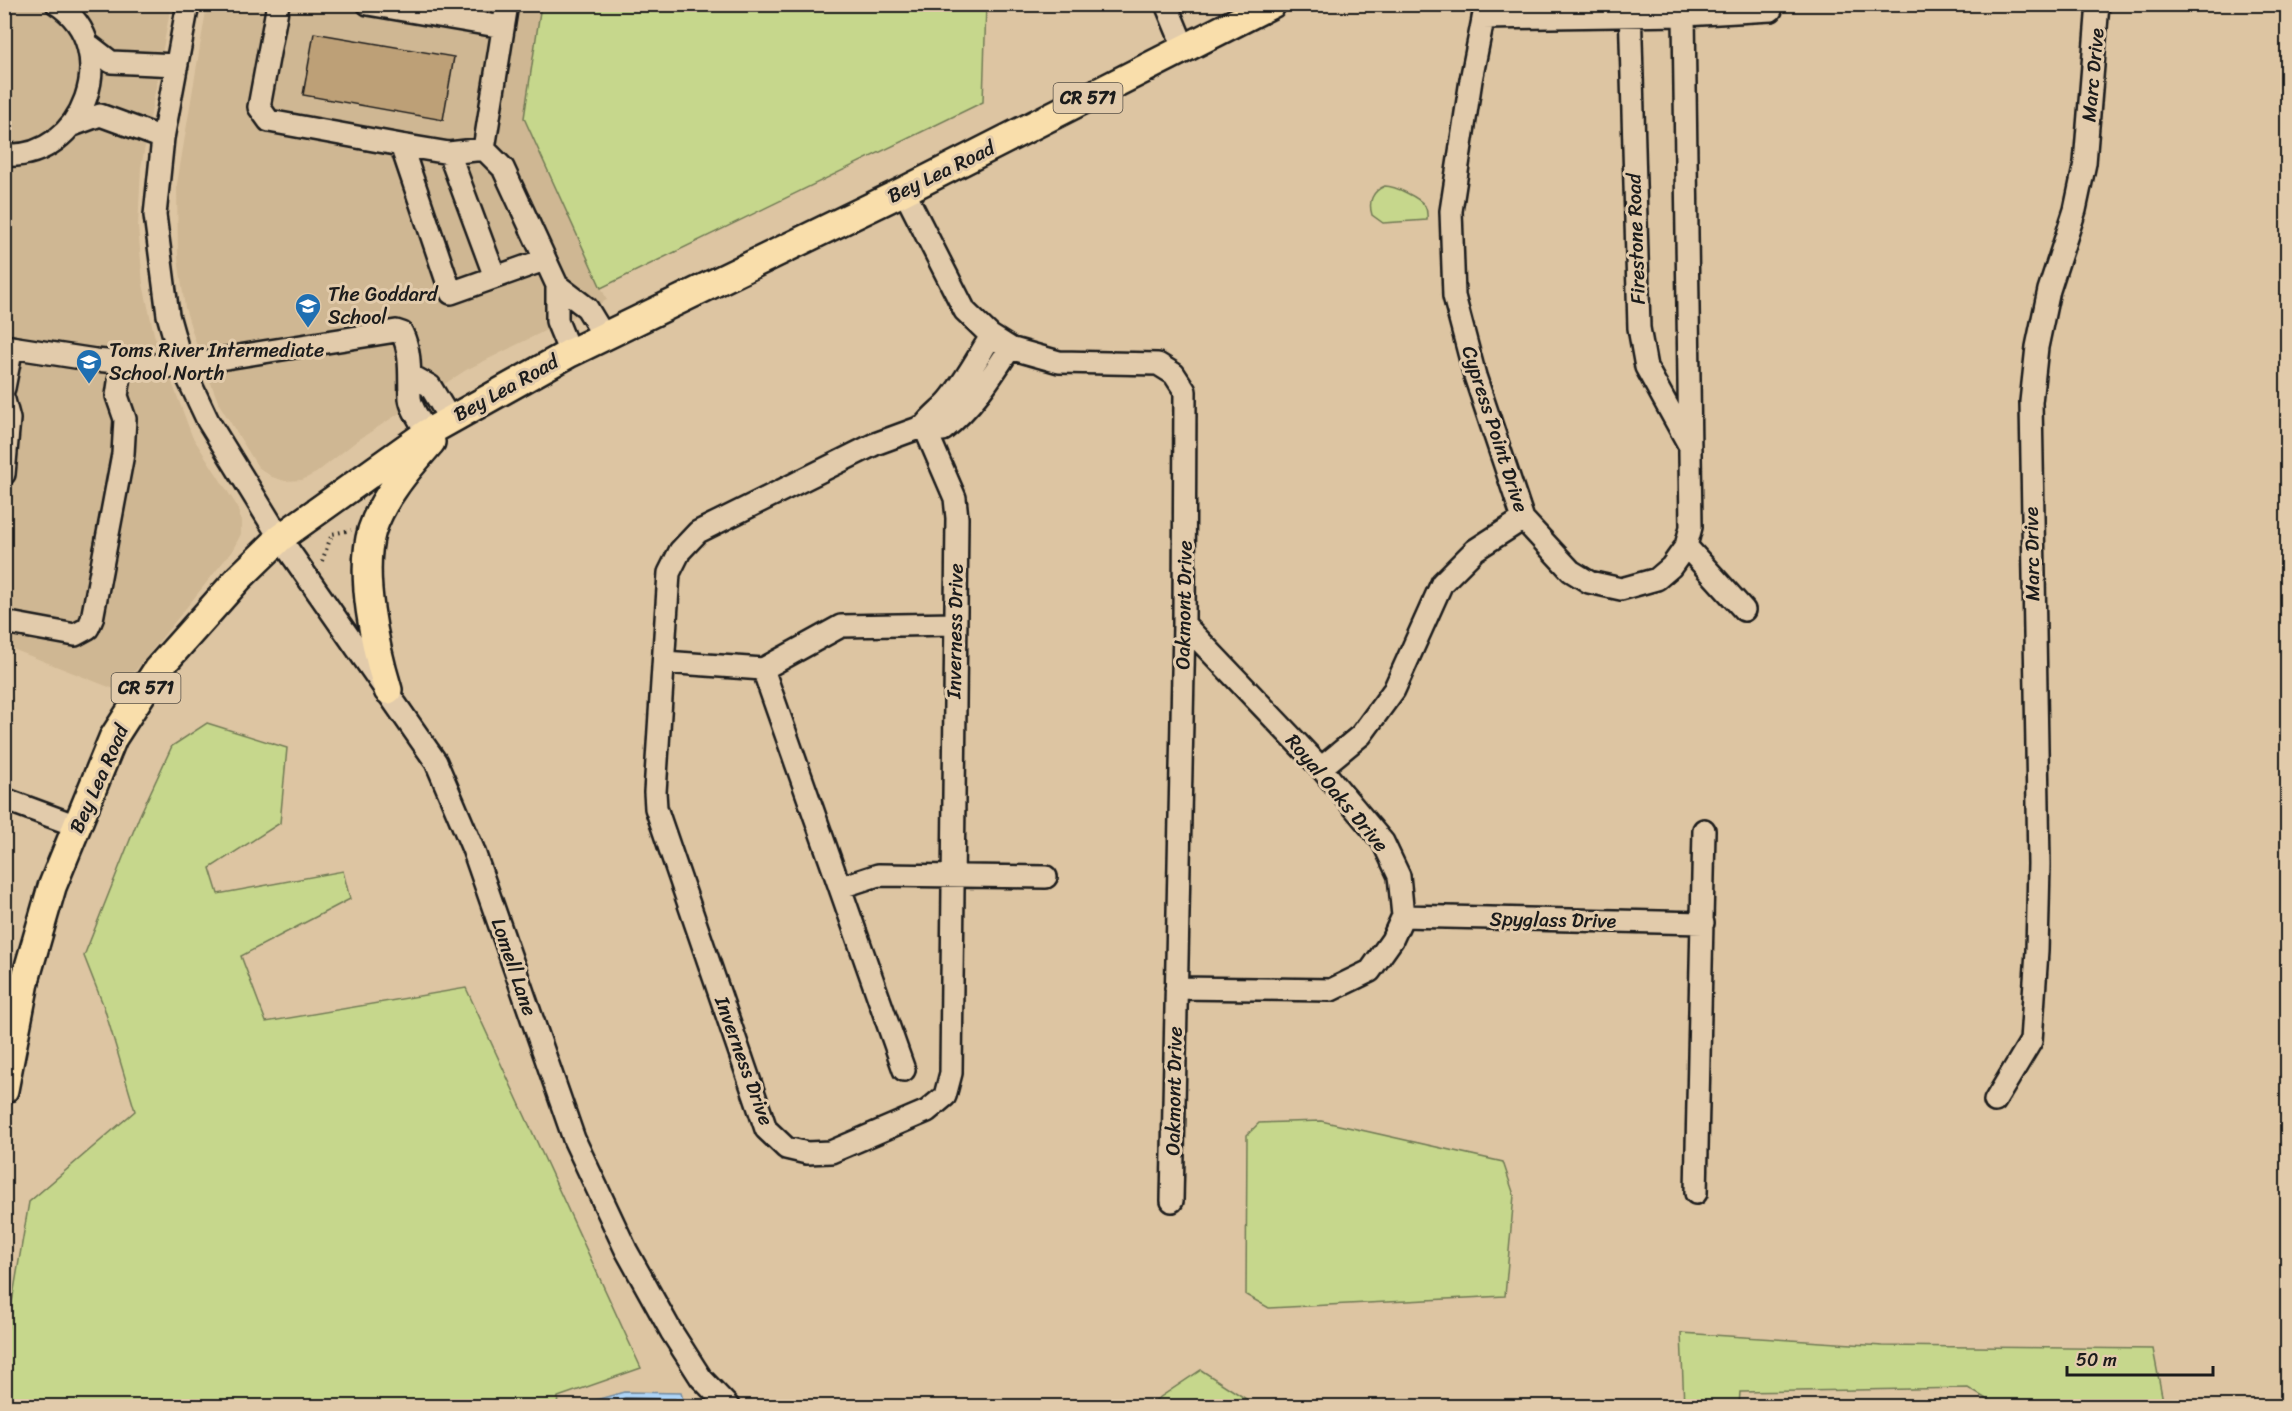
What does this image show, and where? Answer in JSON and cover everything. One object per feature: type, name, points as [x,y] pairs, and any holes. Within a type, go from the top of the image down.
[{"type":"main road","name":"Bey Lea Road","points":[[4,1090],[26,977],[52,887],[113,738],[157,670],[239,578],[280,538],[427,433],[570,353],[904,191],[1272,4]]},
{"type":"main road","points":[[388,690],[377,655],[371,613],[369,555],[372,531],[382,508],[411,465],[450,419]]},
{"type":"street","points":[[57,4],[65,9],[89,45],[111,62],[177,65]]},
{"type":"street","name":"Lomell Lane","points":[[188,4],[163,138],[155,215],[168,315],[183,368],[208,422],[280,538],[436,762],[469,838],[574,1138],[626,1250],[671,1331],[701,1378],[728,1407]]},
{"type":"street","points":[[278,4],[259,107],[269,121],[449,153],[484,149]]},
{"type":"street","points":[[368,4],[503,27]]},
{"type":"street","points":[[484,149],[507,4]]},
{"type":"street","points":[[1166,4],[1185,50]]},
{"type":"street","points":[[1481,9],[1630,10],[1684,15],[1771,10],[1771,4]]},
{"type":"street","name":"Marc Drive","points":[[1995,1101],[2031,1041],[2037,951],[2039,864],[2031,402],[2037,347],[2049,290],[2075,210],[2085,163],[2098,4]]},
{"type":"street","name":"Cypress Point Drive","points":[[1481,9],[1451,211],[1454,296],[1475,375],[1523,519],[1571,571],[1589,582],[1621,589],[1657,579],[1671,567],[1686,546],[1691,527],[1684,15]]},
{"type":"street","name":"Firestone Road","points":[[1630,10],[1639,328],[1646,367],[1691,449]]},
{"type":"street","points":[[4,155],[35,151],[55,141],[73,125],[86,104],[92,79],[89,45]]},
{"type":"street","points":[[73,125],[100,115],[163,138]]},
{"type":"street","points":[[401,145],[451,293],[544,260]]},
{"type":"street","points":[[484,149],[503,168],[557,285],[587,308],[604,336]]},
{"type":"street","points":[[449,153],[495,277]]},
{"type":"street","name":"Oakmont Drive","points":[[904,191],[965,311],[991,336],[1010,348],[1059,362],[1158,364],[1174,374],[1185,391],[1184,624],[1172,1201]]},
{"type":"street","points":[[557,285],[557,321],[570,353]]},
{"type":"street","points":[[4,388],[8,346],[183,368],[220,359],[396,331],[402,333],[405,338],[412,376],[410,400],[427,433]]},
{"type":"street","name":"Inverness Drive","points":[[924,426],[933,413],[948,402],[991,336]]},
{"type":"street","name":"Inverness Drive","points":[[924,426],[955,498],[957,518],[951,1073],[945,1096],[927,1111],[831,1152],[807,1153],[786,1148],[766,1129],[656,808],[654,792],[669,573],[680,551],[698,532],[875,444],[924,426],[944,430],[977,398],[1010,348]]},
{"type":"street","points":[[4,622],[75,635],[88,628],[92,619],[123,454],[125,419],[117,396],[122,362]]},
{"type":"street","points":[[412,376],[430,386],[450,419]]},
{"type":"street","points":[[4,400],[9,419],[4,474]]},
{"type":"street","points":[[1321,768],[1361,735],[1394,690],[1442,583],[1475,550],[1523,519]]},
{"type":"street","points":[[1686,546],[1744,610]]},
{"type":"street","points":[[664,662],[764,669],[841,626],[955,624]]},
{"type":"street","name":"Royal Oaks Drive","points":[[1184,624],[1321,768],[1383,842],[1399,876],[1403,916]]},
{"type":"street","points":[[764,669],[904,1070]]},
{"type":"street","points":[[4,798],[77,826]]},
{"type":"street","points":[[1696,1193],[1704,830]]},
{"type":"street","points":[[841,887],[878,875],[1046,877]]},
{"type":"street","points":[[1176,988],[1330,990],[1370,971],[1392,940],[1403,916]]},
{"type":"street","name":"Spyglass Drive","points":[[1403,916],[1702,923]]},
{"type":"path","points":[[322,561],[332,534],[353,530]]},
{"type":"shaded area","name":"Toms River Intermediate School North","points":[[4,5],[171,5],[141,168],[138,227],[143,284],[154,334],[192,436],[237,506],[241,520],[241,534],[232,551],[119,691],[5,646]]},
{"type":"shaded area","points":[[207,5],[541,5],[524,118],[607,300],[466,370],[358,440],[316,473],[302,480],[285,481],[272,477],[258,467],[219,404],[198,350],[185,308],[178,258],[177,184]]},
{"type":"green space","points":[[541,5],[986,5],[983,102],[601,288],[524,118]]},
{"type":"green space","points":[[1385,186],[1401,190],[1422,203],[1427,210],[1427,220],[1383,223],[1372,215],[1372,198]]},
{"type":"green space","points":[[207,723],[287,748],[280,823],[210,868],[218,894],[343,871],[350,899],[241,956],[266,1022],[466,988],[641,1368],[558,1397],[557,1406],[5,1406],[5,1343],[29,1202],[135,1111],[104,1007],[84,956],[139,817],[172,746]]},
{"type":"green space","points":[[1321,1121],[1503,1162],[1514,1195],[1505,1296],[1269,1308],[1246,1295],[1247,1135],[1259,1123]]},
{"type":"green space","points":[[1681,1333],[1883,1346],[2153,1349],[2164,1406],[1998,1406],[1968,1388],[1740,1392],[1739,1406],[1684,1406]]},
{"type":"green space","points":[[1201,1370],[1257,1406],[1147,1406]]},
{"type":"water","points":[[624,1392],[681,1393],[685,1406],[581,1406]]},
{"type":"building","points":[[314,33],[454,57],[443,120],[303,95]]},
{"type":"place","name":"The Goddard School","points":[[308,329]]},
{"type":"place","name":"Toms River Intermediate School North","points":[[89,385]]}]
